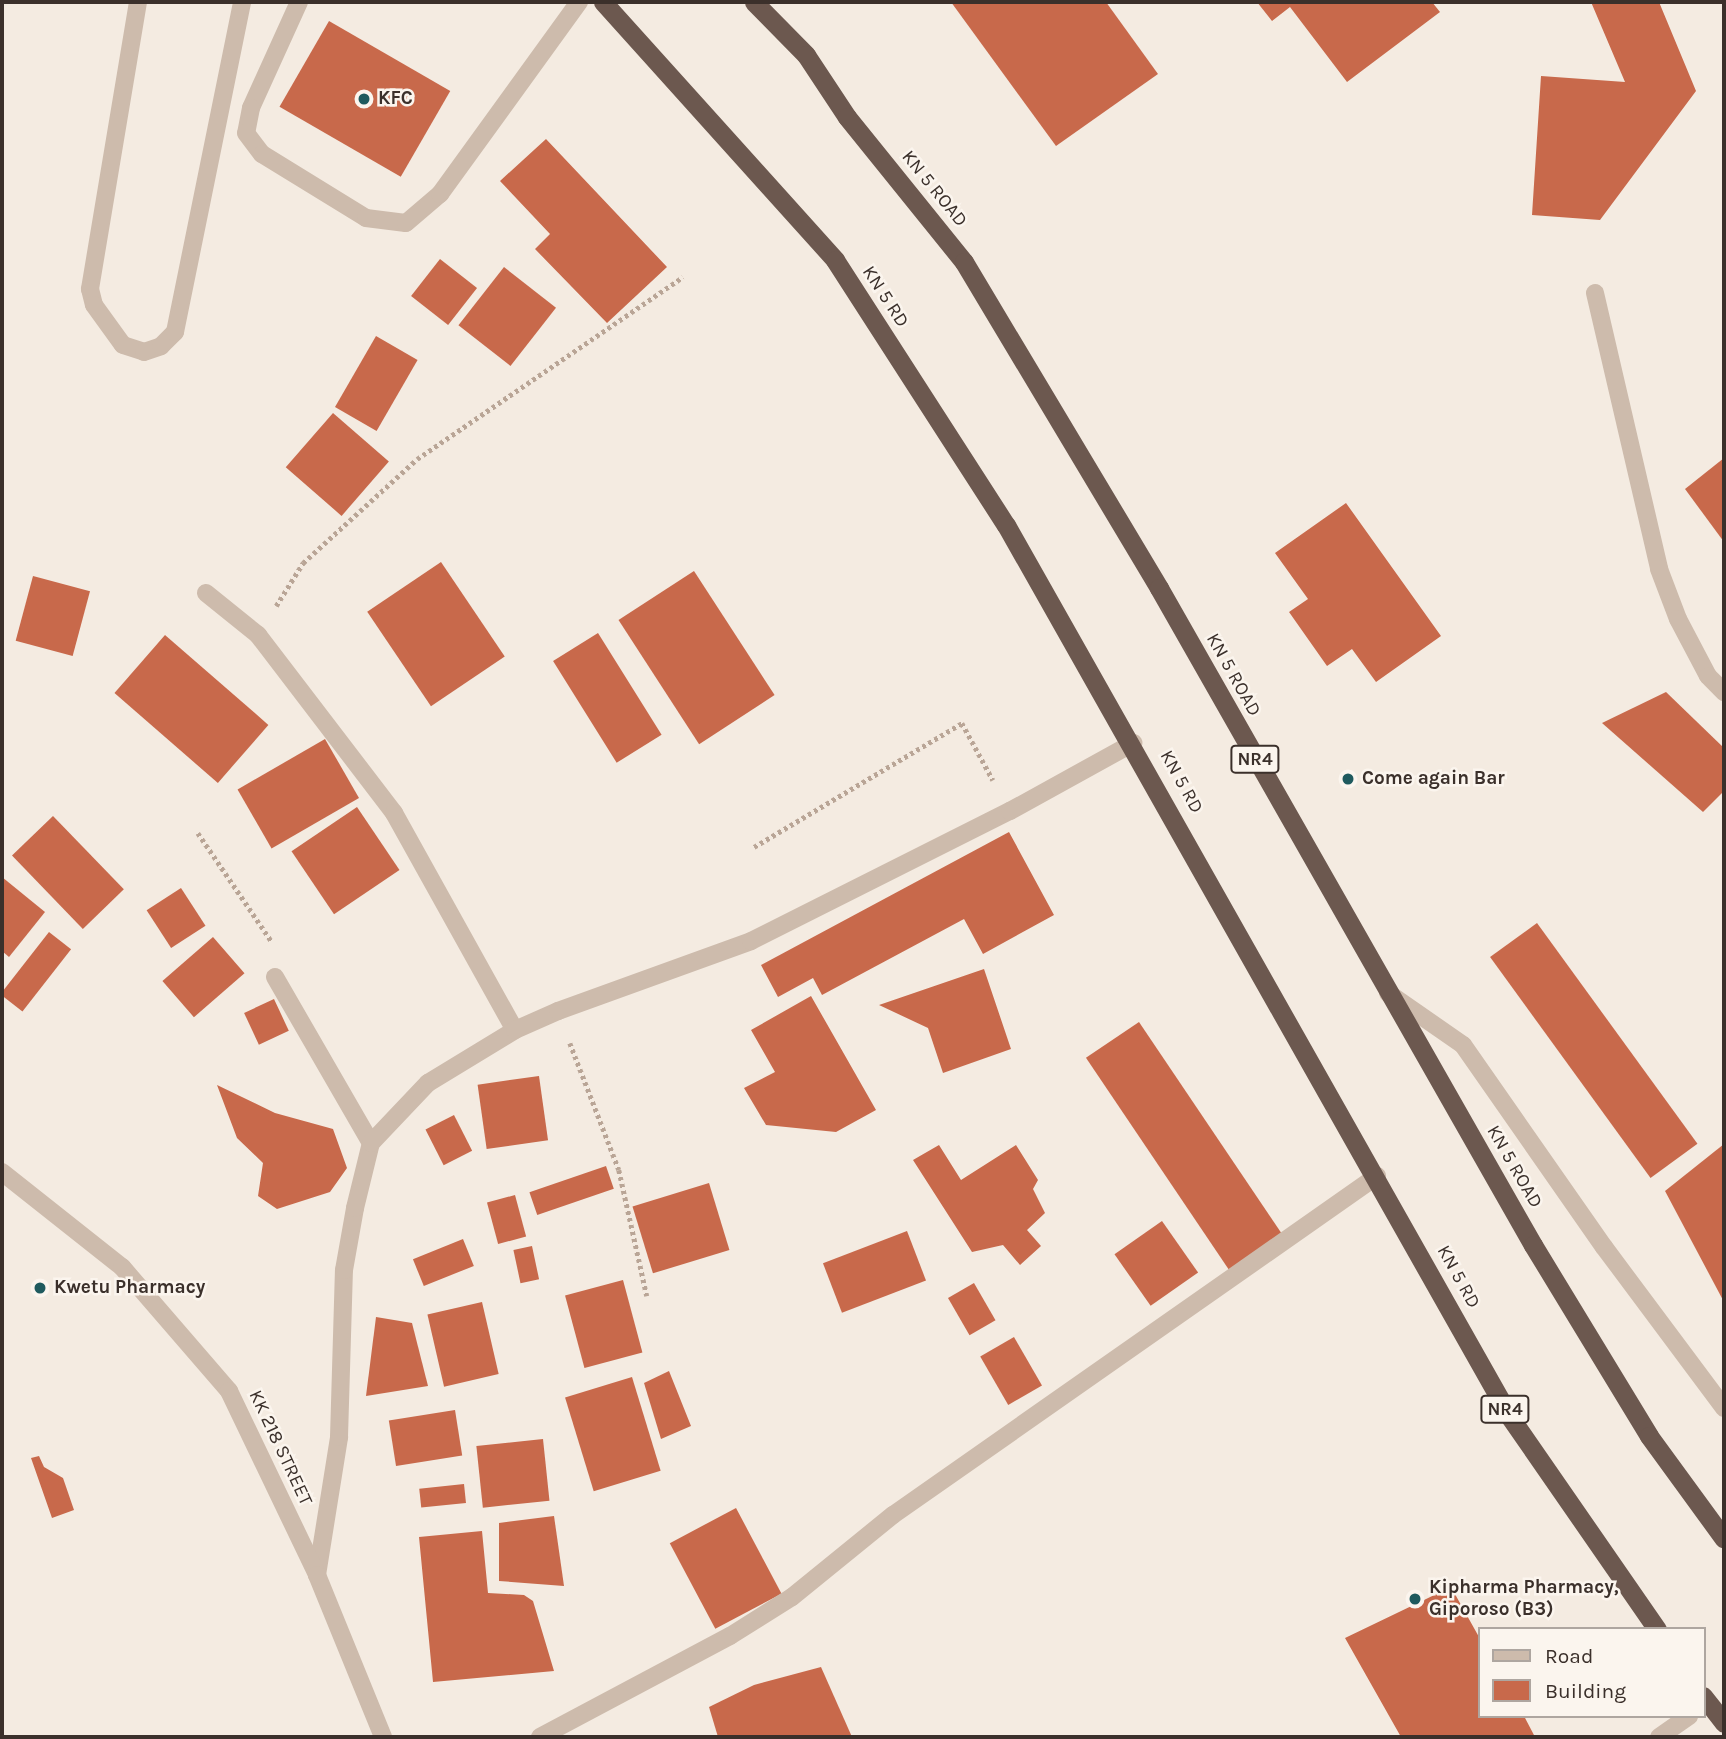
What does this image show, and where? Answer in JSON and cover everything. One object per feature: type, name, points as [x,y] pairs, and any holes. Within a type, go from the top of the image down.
[{"type":"highway","name":"KN 5 RD","points":[[603,2],[835,260],[1006,525],[1133,743],[1510,1417],[1656,1627]]},
{"type":"highway","name":"KN 5 ROAD","points":[[754,2],[806,55],[847,117],[964,262],[1159,588],[1385,991],[1648,1436],[1724,1539]]},
{"type":"highway","points":[[1705,1702],[1724,1723]]},
{"type":"street","points":[[138,2],[90,289],[94,305],[123,345],[144,352],[161,346],[176,332],[242,2]]},
{"type":"street","points":[[299,2],[251,108],[246,133],[261,154],[366,218],[406,223],[440,194],[579,2]]},
{"type":"street","points":[[1595,293],[1659,569],[1690,642],[1708,676],[1724,692]]},
{"type":"street","points":[[206,593],[258,635],[394,813],[515,1030]]},
{"type":"street","points":[[317,1575],[339,1437],[344,1270],[372,1143],[428,1083],[515,1030],[558,1011],[751,941],[1010,811],[1133,743]]},
{"type":"street","points":[[275,978],[372,1143]]},
{"type":"street","points":[[1385,991],[1430,1017],[1463,1045],[1604,1247],[1724,1408]]},
{"type":"street","name":"KK 218 STREET","points":[[2,1172],[122,1267],[229,1391],[317,1575],[383,1737]]},
{"type":"street","points":[[540,1737],[730,1636],[792,1597],[893,1515],[1377,1176]]},
{"type":"street","points":[[1659,1737],[1686,1718]]},
{"type":"path","points":[[258,635],[303,563],[417,459],[683,277]]},
{"type":"path","points":[[754,847],[962,723],[1010,811]]},
{"type":"path","points":[[198,833],[272,937],[275,978]]},
{"type":"path","points":[[558,1011],[619,1170],[647,1296]]},
{"type":"building","points":[[951,2],[1106,2],[1158,74],[1056,146]]},
{"type":"building","points":[[1257,2],[1432,2],[1440,12],[1347,82],[1290,7],[1272,21]]},
{"type":"building","points":[[1591,2],[1659,2],[1696,91],[1600,220],[1532,215],[1541,76],[1625,82]]},
{"type":"building","name":"KFC","points":[[329,21],[450,91],[401,177],[280,107]]},
{"type":"building","points":[[546,139],[667,267],[607,323],[535,249],[550,234],[500,181]]},
{"type":"building","points":[[440,259],[477,288],[448,325],[411,296]]},
{"type":"building","points":[[504,267],[556,308],[510,366],[458,325]]},
{"type":"building","points":[[376,336],[418,360],[377,431],[335,407]]},
{"type":"building","points":[[333,413],[389,462],[342,516],[286,467]]},
{"type":"building","points":[[1724,458],[1724,542],[1685,489]]},
{"type":"building","points":[[1346,503],[1441,636],[1376,682],[1352,649],[1327,666],[1289,612],[1308,599],[1275,553]]},
{"type":"building","points":[[441,562],[505,657],[431,706],[367,612]]},
{"type":"building","points":[[694,571],[775,695],[699,744],[619,620]]},
{"type":"building","points":[[33,576],[90,591],[73,656],[16,641]]},
{"type":"building","points":[[598,633],[662,735],[617,763],[553,661]]},
{"type":"building","points":[[165,635],[268,725],[218,783],[114,693]]},
{"type":"building","points":[[1666,692],[1724,748],[1724,791],[1703,812],[1602,723]]},
{"type":"building","points":[[325,739],[359,798],[272,848],[238,790]]},
{"type":"building","points":[[357,807],[399,870],[334,914],[292,851]]},
{"type":"building","points":[[53,816],[124,889],[83,929],[12,856]]},
{"type":"building","points":[[1009,832],[1054,915],[983,954],[964,919],[822,995],[813,978],[778,997],[761,965]]},
{"type":"building","points":[[2,877],[45,912],[9,957],[2,951]]},
{"type":"building","points":[[181,888],[206,926],[171,948],[147,910]]},
{"type":"building","points":[[1537,923],[1697,1144],[1651,1178],[1490,957]]},
{"type":"building","points":[[49,932],[71,949],[22,1011],[2,996],[2,992]]},
{"type":"building","points":[[213,937],[244,973],[194,1017],[162,981]]},
{"type":"building","points":[[984,969],[1011,1049],[943,1073],[928,1028],[879,1005]]},
{"type":"building","points":[[811,996],[876,1110],[836,1132],[766,1125],[744,1088],[775,1072],[751,1030]]},
{"type":"building","points":[[274,999],[289,1031],[259,1045],[244,1013]]},
{"type":"building","points":[[1139,1022],[1284,1237],[1231,1273],[1086,1058]]},
{"type":"building","points":[[539,1076],[548,1140],[487,1149],[478,1085]]},
{"type":"building","points":[[217,1085],[275,1113],[333,1129],[347,1168],[330,1192],[277,1209],[258,1196],[263,1163],[237,1138]]},
{"type":"building","points":[[454,1115],[472,1151],[444,1165],[425,1130]]},
{"type":"building","points":[[1724,1144],[1724,1302],[1665,1191]]},
{"type":"building","points":[[939,1145],[961,1180],[1016,1145],[1038,1180],[1033,1189],[1045,1213],[1027,1230],[1041,1246],[1020,1265],[1003,1245],[972,1252],[913,1160]]},
{"type":"building","points":[[606,1166],[614,1189],[537,1215],[529,1192]]},
{"type":"building","points":[[709,1183],[729,1250],[653,1273],[632,1206]]},
{"type":"building","points":[[515,1195],[526,1237],[498,1244],[487,1203]]},
{"type":"building","points":[[1162,1221],[1198,1273],[1151,1306],[1114,1254]]},
{"type":"building","points":[[907,1231],[926,1280],[842,1313],[823,1263]]},
{"type":"building","points":[[463,1239],[474,1266],[424,1286],[413,1259]]},
{"type":"building","points":[[532,1246],[539,1279],[520,1283],[513,1250]]},
{"type":"building","points":[[623,1280],[642,1352],[584,1368],[565,1296]]},
{"type":"building","points":[[974,1283],[995,1320],[970,1335],[948,1298]]},
{"type":"building","points":[[482,1302],[499,1374],[444,1387],[427,1315]]},
{"type":"building","points":[[376,1317],[412,1323],[428,1386],[366,1396]]},
{"type":"building","points":[[1014,1337],[1042,1385],[1008,1405],[980,1356]]},
{"type":"building","points":[[669,1371],[691,1426],[661,1439],[644,1383]]},
{"type":"building","points":[[632,1377],[661,1471],[594,1491],[565,1397]]},
{"type":"building","points":[[455,1410],[462,1455],[396,1466],[389,1420]]},
{"type":"building","points":[[543,1439],[549,1501],[483,1508],[476,1446]]},
{"type":"building","points":[[39,1456],[44,1467],[63,1478],[74,1510],[52,1518],[31,1458]]},
{"type":"building","points":[[464,1484],[466,1503],[421,1508],[419,1489]]},
{"type":"building","points":[[736,1508],[782,1594],[715,1629],[670,1543]]},
{"type":"building","points":[[554,1516],[564,1586],[499,1581],[499,1523]]},
{"type":"building","points":[[482,1531],[488,1593],[524,1595],[533,1601],[554,1671],[433,1682],[419,1537]]},
{"type":"building","points":[[1451,1587],[1478,1635],[1478,1718],[1525,1718],[1535,1737],[1401,1737],[1345,1638]]},
{"type":"building","points":[[821,1667],[852,1737],[718,1737],[709,1707],[754,1685]]},
{"type":"place","name":"KFC","points":[[364,99]]},
{"type":"place","name":"Come again Bar","points":[[1348,779]]},
{"type":"place","name":"Kwetu Pharmacy","points":[[40,1288]]},
{"type":"place","name":"Kipharma Pharmacy, Giporoso (B3)","points":[[1415,1599]]}]
